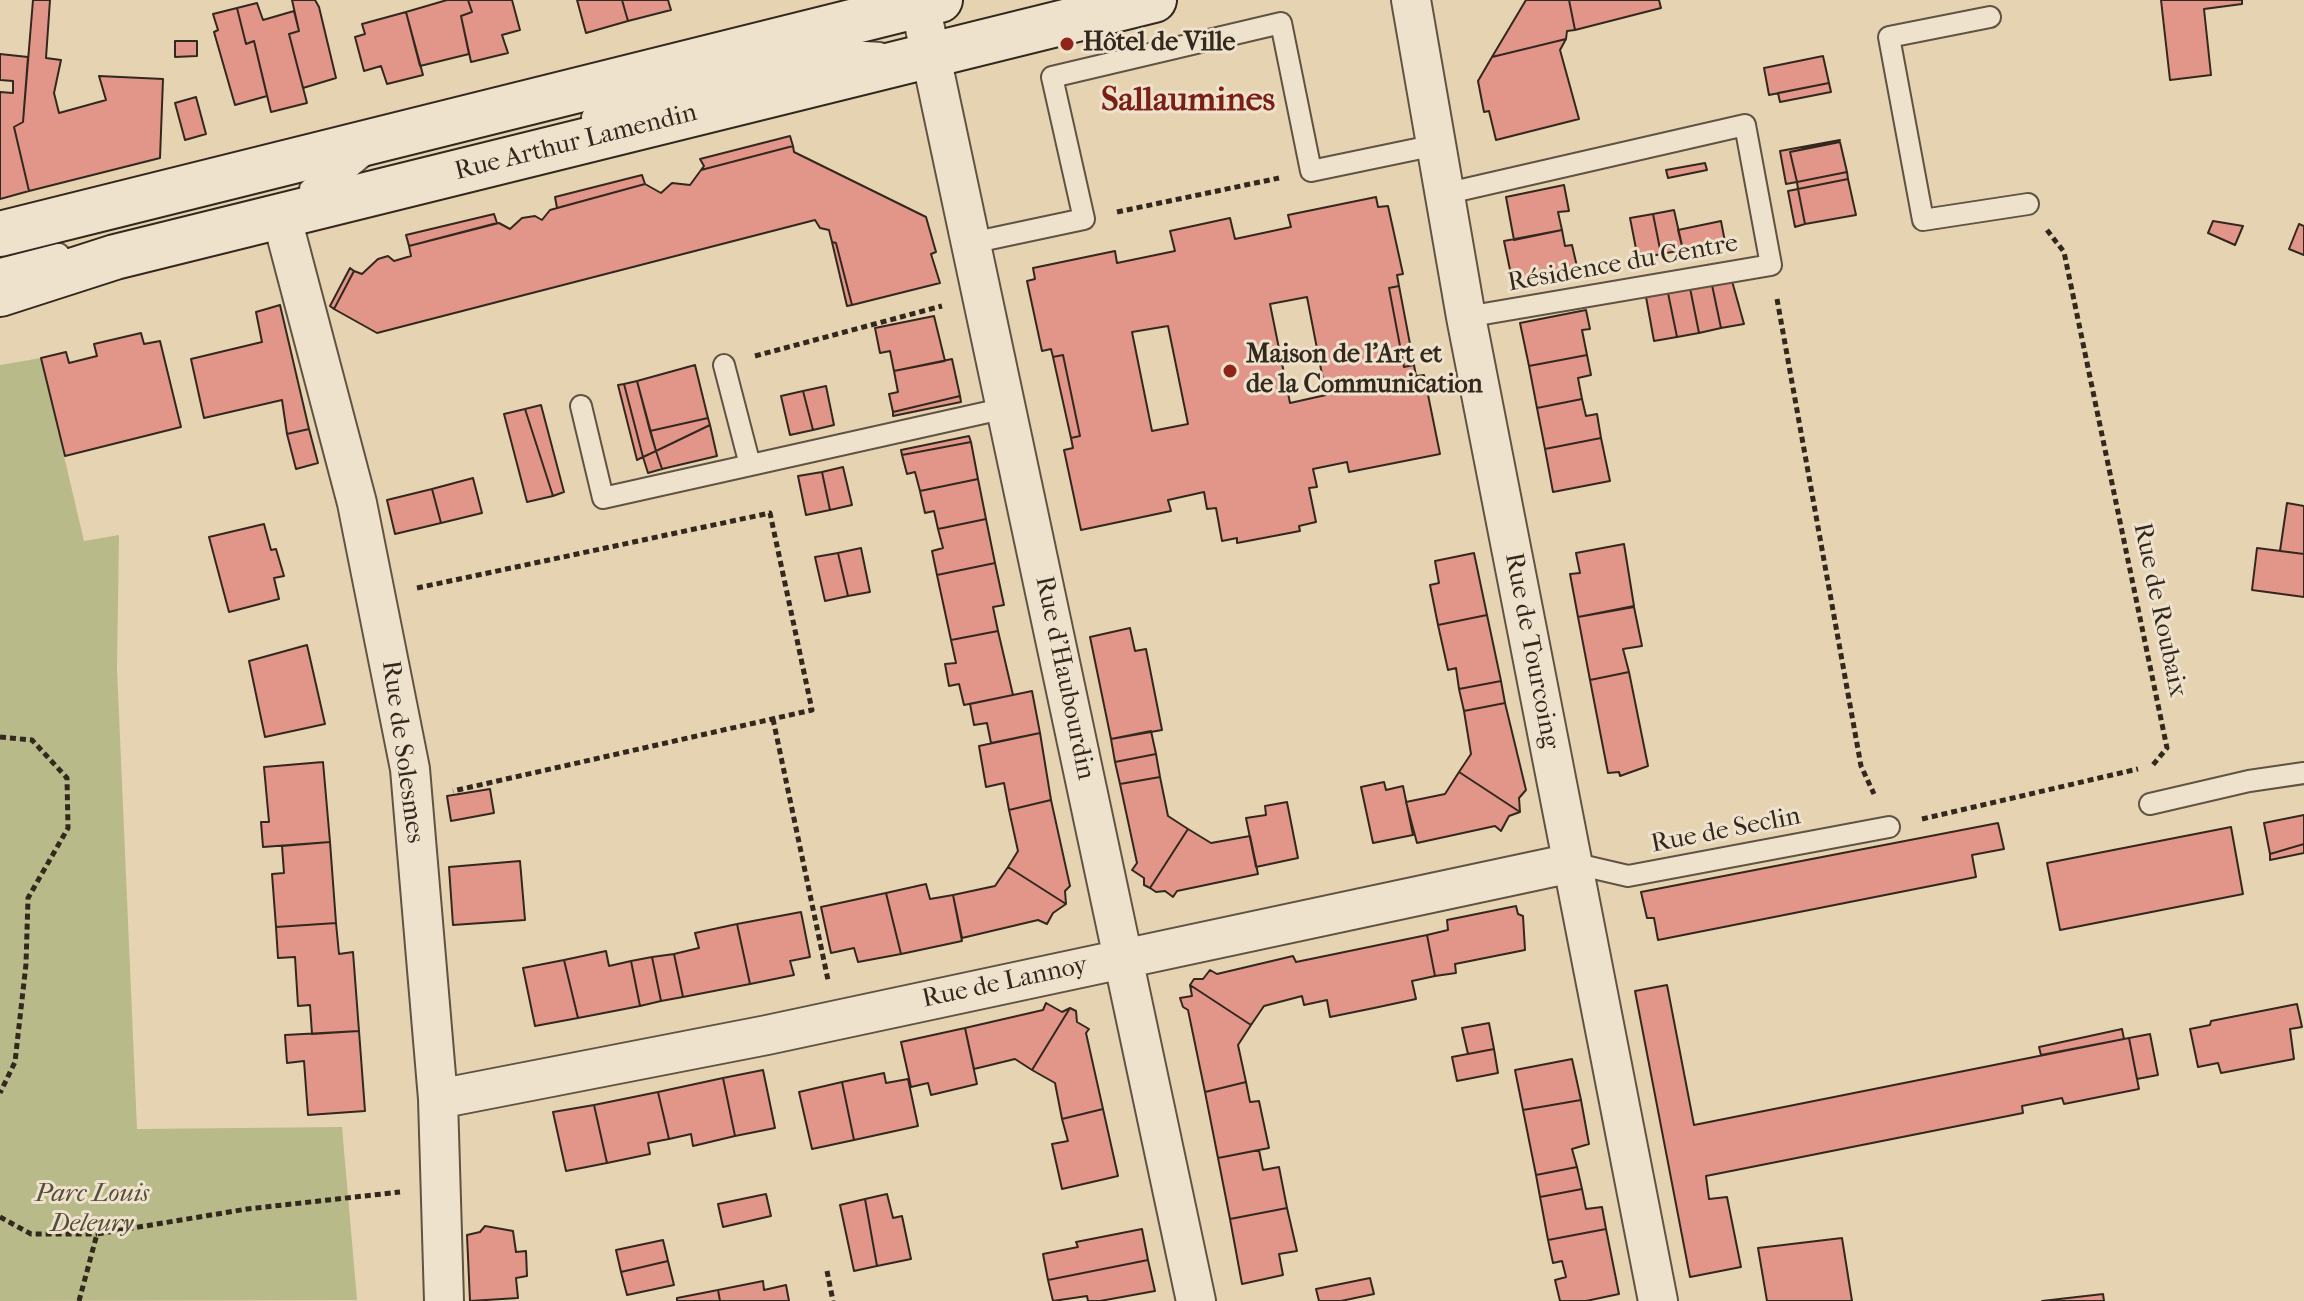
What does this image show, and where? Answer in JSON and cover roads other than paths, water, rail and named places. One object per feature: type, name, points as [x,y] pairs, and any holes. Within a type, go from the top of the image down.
[{"type":"main road","name":"Rue Arthur Lamendin","points":[[0,294],[115,257],[1154,0]]},
{"type":"main road","name":"Rue Arthur Lamendin","points":[[0,234],[382,141],[460,117],[927,2]]},
{"type":"street","name":"Rue de Tourcoing","points":[[1411,0],[1466,317],[1658,1301]]},
{"type":"street","name":"Rue d'Haubourdin","points":[[927,2],[931,56],[1196,1301]]},
{"type":"street","name":"Rue de Solesmes","points":[[281,215],[357,503],[410,769],[438,1099],[444,1301]]},
{"type":"street","name":"Rue de Lannoy","points":[[438,1099],[836,1020],[1572,863]]},
{"type":"lane","points":[[1990,17],[1889,37],[1923,220],[2028,204]]},
{"type":"lane","points":[[971,243],[1084,219],[1052,77],[1281,23],[1311,171],[1436,145]]},
{"type":"lane","points":[[579,120],[850,51],[931,56]]},
{"type":"lane","name":"Résidence du Centre","points":[[1444,194],[1745,125],[1771,265],[1466,317]]},
{"type":"lane","points":[[356,197],[395,168],[502,140]]},
{"type":"lane","points":[[0,269],[330,184],[382,141]]},
{"type":"lane","points":[[724,365],[750,465]]},
{"type":"lane","points":[[581,406],[603,498],[1006,408]]},
{"type":"lane","points":[[2150,804],[2249,781],[2304,773]]},
{"type":"lane","name":"Rue de Seclin","points":[[1572,863],[1628,876],[1889,827]]},
{"type":"place","name":"Hôtel de Ville","points":[[1067,44]]},
{"type":"place","name":"Maison de l’Art et de la Communication","points":[[1230,371]]},
{"type":"district","name":"Sallaumines","points":[[1188,102]]},
{"type":"park label","name":"Parc Louis Deleury","points":[[92,1210]]}]
